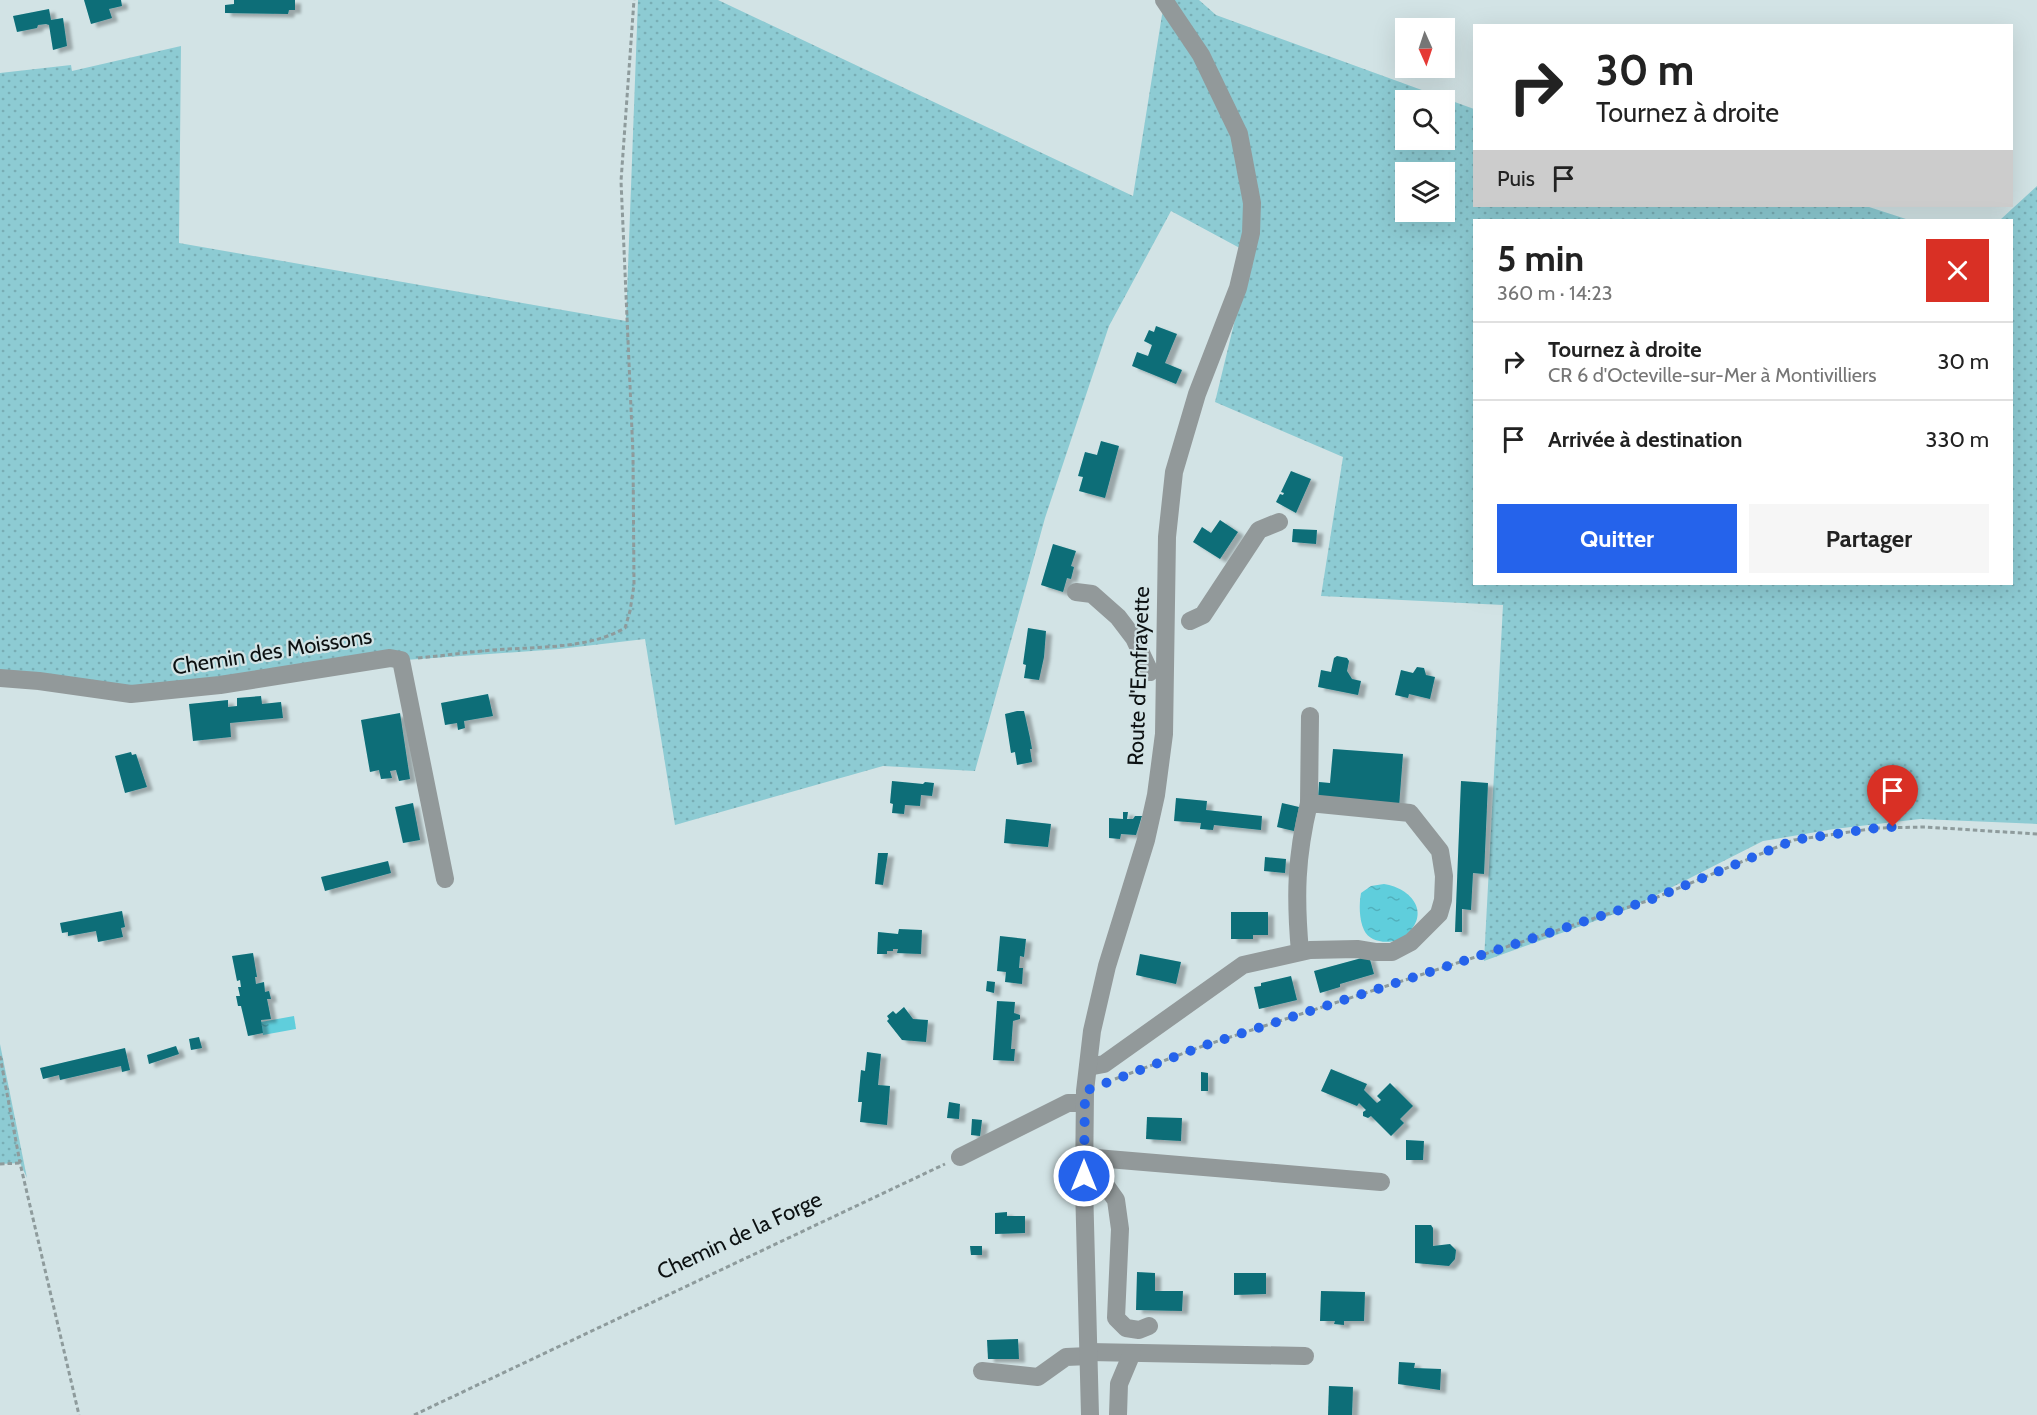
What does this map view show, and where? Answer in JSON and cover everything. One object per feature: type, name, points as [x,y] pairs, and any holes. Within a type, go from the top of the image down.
[{"type":"street","name":"Route d'Emfrayette","points":[[1090,1415],[1084,1157],[1085,1097],[1092,1031],[1107,966],[1146,840],[1156,795],[1164,734],[1167,537],[1174,472],[1197,394],[1238,288],[1251,233],[1251,203],[1239,134],[1201,55],[1164,0]]},
{"type":"street","points":[[1190,621],[1203,615],[1259,530],[1279,522]]},
{"type":"street","points":[[1076,592],[1092,594],[1118,617],[1134,638],[1150,672]]},
{"type":"street","name":"Chemin des Moissons","points":[[0,678],[131,694],[208,686],[390,658],[401,660],[445,879]]},
{"type":"street","points":[[1300,952],[1296,886],[1300,842],[1309,802],[1310,716]]},
{"type":"street","points":[[1088,1068],[1104,1064],[1243,965],[1310,950],[1357,949],[1392,952],[1411,942],[1439,914],[1443,900],[1444,876],[1440,850],[1410,813],[1309,802]]},
{"type":"street","points":[[960,1157],[1068,1103],[1085,1097]]},
{"type":"street","points":[[1084,1157],[1381,1182]]},
{"type":"street","points":[[1084,1176],[1099,1176],[1116,1200],[1120,1229],[1116,1318],[1125,1329],[1139,1330],[1149,1326]]},
{"type":"street","points":[[1118,1415],[1119,1384],[1132,1353]]},
{"type":"street","points":[[982,1371],[1038,1377],[1066,1357],[1089,1354],[1305,1356]]},
{"type":"path","points":[[401,660],[484,650],[559,646],[611,636],[625,628],[634,585],[633,466],[621,182],[634,0]]},
{"type":"path","points":[[1085,1097],[1203,1046],[1650,900],[1794,840],[1877,828],[1925,827],[2037,834]]},
{"type":"path","points":[[0,1056],[20,1163],[79,1415]]},
{"type":"path","name":"Chemin de la Forge","points":[[414,1415],[960,1157]]},
{"type":"path","points":[[0,1164],[20,1163]]},
{"type":"shaded area","points":[[638,0],[718,0],[1133,196],[1162,15],[1170,0],[1199,0],[1216,15],[1422,90],[1395,90],[1395,150],[1455,150],[1455,102],[1473,109],[1473,207],[1869,207],[1906,219],[1473,219],[1473,585],[2013,585],[2013,219],[2001,219],[2037,186],[2037,824],[1920,819],[1834,829],[1763,841],[1631,908],[1484,961],[1503,605],[1321,596],[1343,457],[1215,402],[1248,266],[1249,253],[1171,211],[1109,326],[1045,518],[975,771],[883,766],[675,825],[645,639],[559,649],[405,660],[216,690],[0,683],[0,73],[71,65],[72,71],[181,46],[179,243],[626,321]]},
{"type":"shaded area","points":[[0,1044],[27,1178],[20,1163],[0,1164]]},
{"type":"water","points":[[1384,884],[1394,886],[1410,896],[1418,911],[1413,928],[1400,939],[1389,942],[1383,942],[1367,935],[1362,926],[1360,912],[1361,893],[1371,886]]},
{"type":"water","points":[[294,1016],[296,1029],[263,1035],[261,1022]]},
{"type":"building","points":[[84,0],[121,0],[122,6],[109,9],[112,18],[91,24]]},
{"type":"building","points":[[234,0],[295,0],[295,10],[289,10],[288,14],[225,13],[225,5],[234,4]]},
{"type":"building","points":[[49,9],[51,20],[63,18],[67,46],[53,50],[49,25],[38,25],[37,28],[17,32],[13,16]]},
{"type":"building","points":[[1156,326],[1177,334],[1165,363],[1182,370],[1176,384],[1132,366],[1137,352],[1148,356],[1152,345],[1144,341],[1149,330],[1154,332]]},
{"type":"building","points":[[1101,441],[1119,446],[1105,498],[1079,491],[1083,477],[1078,476],[1085,452],[1097,455]]},
{"type":"building","points":[[1291,471],[1311,479],[1296,513],[1276,502],[1280,494],[1284,493],[1281,492]]},
{"type":"building","points":[[1220,520],[1238,532],[1220,559],[1193,542],[1202,527],[1211,533]]},
{"type":"building","points":[[1293,529],[1317,530],[1316,544],[1292,542]]},
{"type":"building","points":[[1053,544],[1076,551],[1071,566],[1074,567],[1071,579],[1067,578],[1063,592],[1041,585]]},
{"type":"building","points":[[1028,628],[1046,631],[1039,680],[1024,678],[1026,665],[1023,664]]},
{"type":"building","points":[[1337,656],[1347,658],[1349,661],[1347,671],[1352,679],[1361,681],[1358,695],[1318,687],[1321,670],[1331,672],[1334,658]]},
{"type":"building","points":[[1417,667],[1424,668],[1426,675],[1435,677],[1430,699],[1409,694],[1408,698],[1395,695],[1401,670],[1413,673]]},
{"type":"building","points":[[488,694],[493,716],[464,721],[465,728],[458,730],[457,723],[445,725],[441,703]]},
{"type":"building","points":[[261,696],[262,704],[281,702],[283,718],[230,723],[231,737],[193,741],[189,704],[228,700],[228,707],[237,706],[237,698]]},
{"type":"building","points":[[1024,711],[1032,749],[1030,749],[1032,762],[1017,765],[1015,752],[1011,753],[1005,714]]},
{"type":"building","points":[[400,713],[410,779],[399,781],[396,770],[390,771],[392,778],[381,779],[379,770],[370,772],[361,720]]},
{"type":"building","points":[[1333,749],[1403,754],[1399,807],[1318,800],[1319,782],[1330,783]]},
{"type":"building","points":[[131,752],[132,755],[136,754],[147,787],[125,793],[115,756]]},
{"type":"building","points":[[892,781],[934,783],[932,796],[921,795],[920,806],[905,805],[904,814],[892,813],[893,804],[890,803]]},
{"type":"building","points":[[1461,781],[1488,783],[1484,874],[1473,873],[1471,910],[1462,909],[1462,932],[1455,932]]},
{"type":"building","points":[[1176,798],[1207,801],[1206,810],[1262,816],[1261,830],[1214,825],[1213,830],[1200,829],[1201,823],[1174,821]]},
{"type":"building","points":[[413,803],[420,840],[403,843],[395,807]]},
{"type":"building","points":[[1282,803],[1299,807],[1294,831],[1277,827]]},
{"type":"building","points":[[1123,812],[1128,812],[1127,819],[1142,816],[1136,835],[1121,834],[1120,839],[1109,838],[1109,818],[1123,819]]},
{"type":"building","points":[[1006,819],[1051,824],[1048,847],[1004,843]]},
{"type":"building","points":[[878,853],[888,853],[883,885],[875,884]]},
{"type":"building","points":[[1265,857],[1286,859],[1285,873],[1264,871]]},
{"type":"building","points":[[388,861],[391,873],[325,891],[321,877]]},
{"type":"building","points":[[122,911],[125,927],[121,928],[123,937],[98,942],[96,931],[68,936],[68,932],[62,933],[60,923]]},
{"type":"building","points":[[1231,912],[1268,912],[1268,935],[1253,935],[1253,939],[1231,939]]},
{"type":"building","points":[[899,929],[922,930],[921,954],[897,953],[898,949],[893,949],[893,951],[887,951],[887,954],[877,954],[878,932],[898,934]]},
{"type":"building","points":[[1000,936],[1026,939],[1024,957],[1020,956],[1019,968],[1023,968],[1022,984],[1005,982],[1006,972],[997,971]]},
{"type":"building","points":[[253,953],[256,984],[264,982],[265,992],[269,991],[271,999],[267,999],[271,1019],[261,1020],[263,1033],[248,1036],[241,1006],[238,1006],[236,996],[240,996],[238,987],[241,987],[240,980],[237,981],[232,956]]},
{"type":"building","points":[[1140,954],[1181,962],[1176,984],[1136,975]]},
{"type":"building","points":[[1369,956],[1374,974],[1340,984],[1340,987],[1320,993],[1314,971]]},
{"type":"building","points":[[1291,976],[1297,1000],[1259,1009],[1254,987],[1261,986],[1261,983]]},
{"type":"building","points":[[987,981],[995,982],[994,993],[986,991]]},
{"type":"building","points":[[997,1001],[1015,1002],[1014,1013],[1020,1015],[1020,1019],[1013,1021],[1011,1049],[1015,1049],[1014,1061],[993,1060]]},
{"type":"building","points":[[904,1007],[913,1019],[928,1020],[926,1042],[902,1040],[887,1021],[889,1019],[887,1016],[893,1011],[896,1014]]},
{"type":"building","points":[[199,1037],[202,1048],[191,1050],[189,1039]]},
{"type":"building","points":[[176,1046],[179,1054],[149,1064],[147,1055]]},
{"type":"building","points":[[125,1048],[130,1070],[122,1072],[121,1066],[60,1080],[59,1075],[43,1079],[40,1068]]},
{"type":"building","points":[[867,1052],[881,1054],[878,1085],[890,1086],[887,1125],[860,1122],[862,1102],[858,1102],[861,1070],[865,1071]]},
{"type":"building","points":[[1331,1069],[1367,1084],[1364,1090],[1377,1103],[1381,1100],[1377,1096],[1390,1083],[1413,1106],[1400,1119],[1404,1123],[1391,1136],[1371,1116],[1368,1118],[1363,1116],[1366,1110],[1359,1103],[1357,1106],[1321,1091]]},
{"type":"building","points":[[1201,1072],[1208,1073],[1208,1091],[1201,1091]]},
{"type":"building","points":[[949,1102],[960,1104],[959,1119],[947,1118]]},
{"type":"building","points":[[1147,1117],[1182,1118],[1181,1141],[1146,1139]]},
{"type":"building","points":[[972,1119],[982,1120],[980,1136],[971,1135]]},
{"type":"building","points":[[1406,1140],[1424,1141],[1423,1160],[1406,1160]]},
{"type":"building","points":[[1007,1212],[1007,1216],[1025,1216],[1025,1233],[995,1234],[995,1213]]},
{"type":"building","points":[[1415,1225],[1431,1225],[1433,1246],[1450,1244],[1456,1250],[1455,1259],[1449,1266],[1415,1263]]},
{"type":"building","points":[[970,1246],[982,1246],[982,1255],[971,1255]]},
{"type":"building","points":[[1137,1272],[1155,1273],[1155,1291],[1183,1291],[1182,1311],[1136,1310]]},
{"type":"building","points":[[1234,1273],[1266,1273],[1266,1294],[1234,1295]]},
{"type":"building","points":[[1321,1291],[1365,1292],[1364,1321],[1344,1321],[1344,1325],[1334,1324],[1335,1321],[1320,1321]]},
{"type":"building","points":[[1018,1339],[1019,1359],[988,1359],[987,1340]]},
{"type":"building","points":[[1399,1362],[1415,1363],[1414,1368],[1441,1369],[1440,1390],[1398,1384]]},
{"type":"building","points":[[1329,1386],[1353,1387],[1352,1415],[1328,1415]]},
{"type":"route","points":[[1084,1176],[1085,1091],[1203,1046],[1650,900],[1794,840],[1893,827]]}]
